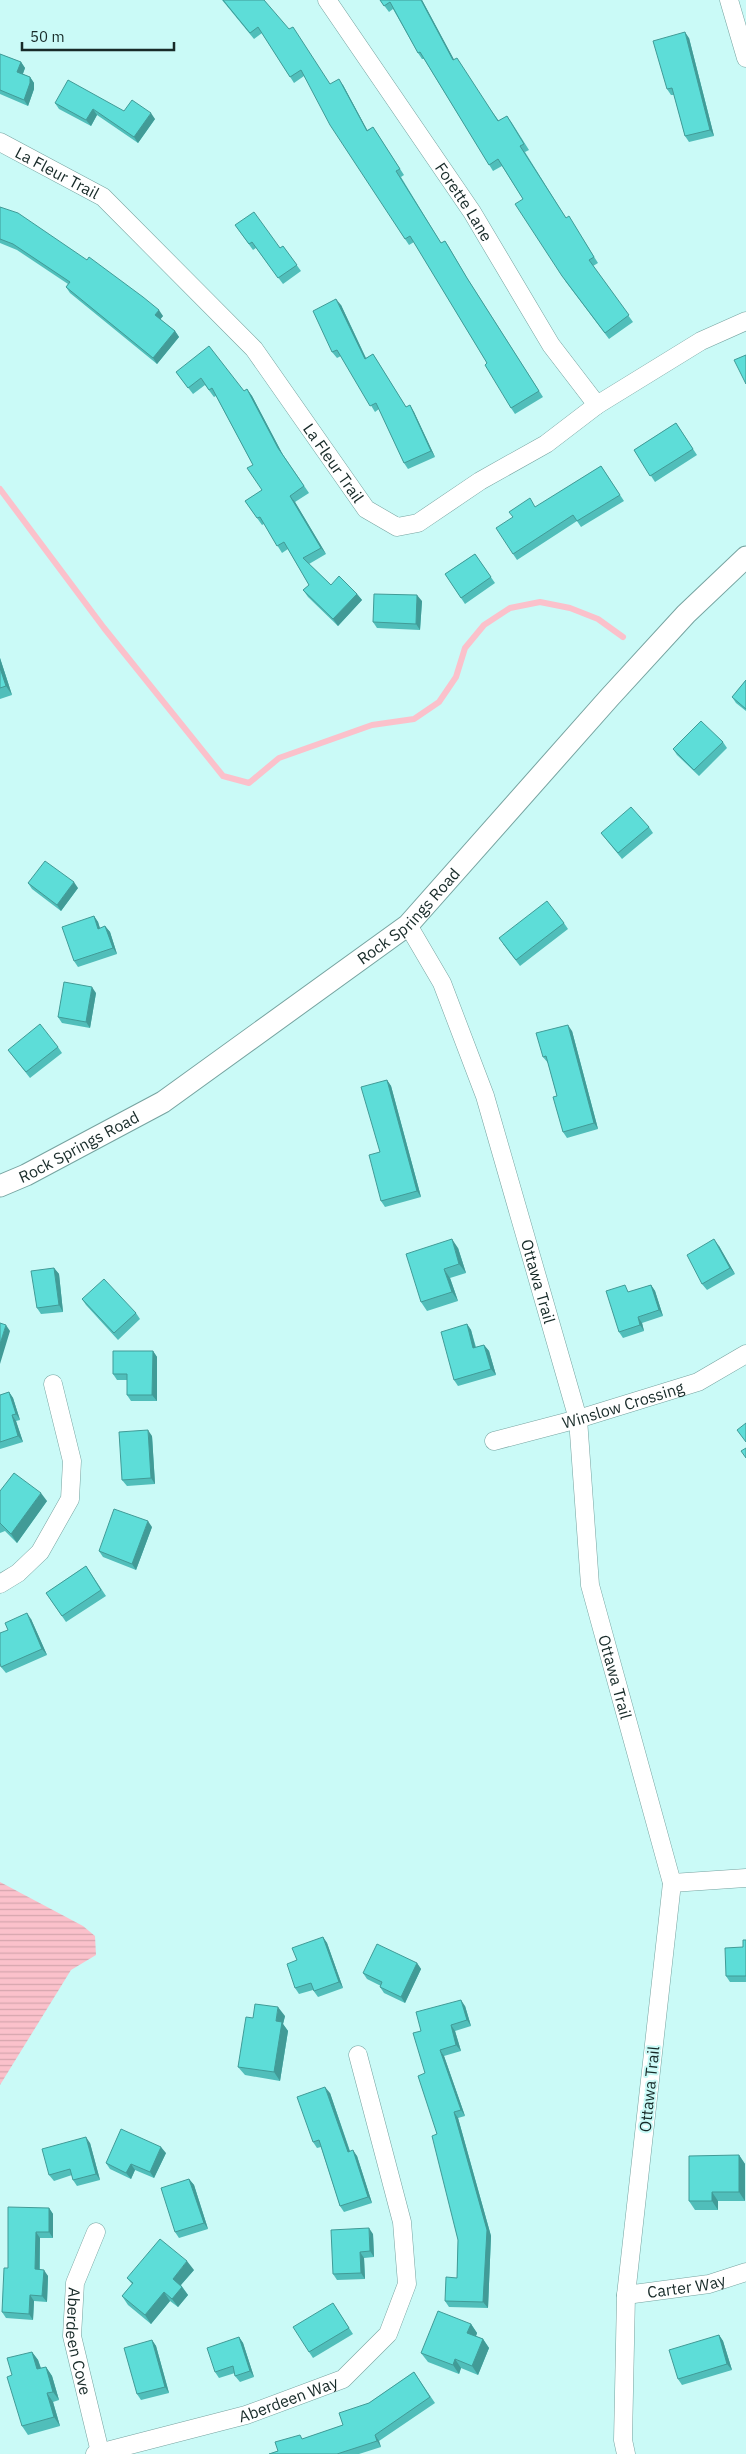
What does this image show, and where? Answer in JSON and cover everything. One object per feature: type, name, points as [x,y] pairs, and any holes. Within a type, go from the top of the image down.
[{"type":"street","name":"Forette Lane","points":[[327,0],[472,212],[550,345],[597,405]]},
{"type":"street","points":[[729,0],[742,31],[746,58]]},
{"type":"street","name":"La Fleur Trail","points":[[0,142],[103,197],[254,349],[366,509],[397,527],[418,523],[480,481],[546,444],[597,405],[701,342],[746,320]]},
{"type":"street","name":"Rock Springs Road","points":[[0,1186],[26,1175],[163,1102],[408,925],[686,614],[746,557]]},
{"type":"street","name":"Ottawa Trail","points":[[408,925],[442,983],[485,1096],[578,1419],[590,1585],[672,1882],[626,2296],[623,2440],[626,2454]]},
{"type":"street","name":"Winslow Crossing","points":[[494,1441],[578,1419],[698,1382],[746,1354]]},
{"type":"street","points":[[0,1584],[18,1573],[40,1552],[70,1499],[72,1461],[53,1384]]},
{"type":"street","points":[[672,1882],[746,1878]]},
{"type":"street","name":"Aberdeen Way","points":[[98,2453],[246,2415],[343,2379],[388,2334],[407,2284],[402,2222],[358,2055]]},
{"type":"street","name":"Aberdeen Cove","points":[[96,2232],[75,2283],[72,2336],[98,2453]]},
{"type":"street","name":"Carter Way","points":[[626,2296],[709,2284],[746,2272]]},
{"type":"shaded area","points":[[0,1882],[83,1926],[95,1936],[96,1955],[71,1970],[0,2085]]},
{"type":"building","points":[[223,0],[264,0],[289,29],[293,27],[330,84],[339,79],[367,131],[373,127],[400,169],[396,171],[441,243],[445,241],[539,391],[511,408],[485,365],[487,363],[410,236],[405,239],[330,125],[301,70],[290,77],[258,27],[250,33]]},
{"type":"building","points":[[380,0],[421,0],[453,60],[457,58],[498,121],[507,116],[524,144],[520,146],[566,218],[569,216],[594,257],[589,260],[629,315],[605,333],[562,276],[515,204],[523,199],[498,159],[489,165],[420,52],[418,53],[390,2],[384,6]]},
{"type":"building","points":[[685,32],[710,130],[685,136],[672,88],[667,89],[653,41]]},
{"type":"building","points":[[0,54],[21,62],[17,72],[30,77],[30,83],[24,100],[0,90]]},
{"type":"building","points":[[68,80],[124,111],[132,100],[151,113],[134,137],[93,109],[86,120],[55,103]]},
{"type":"building","points":[[0,207],[18,213],[87,260],[89,257],[159,310],[155,315],[175,331],[153,358],[66,287],[70,282],[13,244],[0,239]]},
{"type":"building","points":[[254,212],[280,248],[283,246],[297,265],[278,278],[252,242],[249,244],[235,225]]},
{"type":"building","points":[[336,299],[365,359],[373,354],[406,407],[410,405],[431,451],[404,463],[376,403],[370,406],[337,350],[332,352],[313,311]]},
{"type":"building","points":[[209,346],[244,391],[247,389],[278,448],[304,486],[290,496],[321,548],[303,558],[331,585],[339,576],[357,594],[333,619],[303,590],[309,585],[284,542],[277,546],[260,517],[257,518],[245,501],[262,490],[247,468],[253,465],[212,388],[209,390],[201,378],[188,388],[176,372]]},
{"type":"building","points":[[746,355],[746,384],[734,360]]},
{"type":"building","points":[[676,423],[693,449],[650,476],[634,450]]},
{"type":"building","points":[[601,466],[620,495],[577,521],[573,515],[513,554],[496,528],[513,517],[509,512],[530,498],[535,507]]},
{"type":"building","points":[[475,554],[491,577],[461,598],[445,574]]},
{"type":"building","points":[[374,594],[417,595],[416,624],[373,622]]},
{"type":"building","points":[[0,668],[6,686],[0,688]]},
{"type":"building","points":[[746,680],[746,709],[732,697]]},
{"type":"building","points":[[701,721],[723,742],[694,770],[673,749]]},
{"type":"building","points":[[631,807],[649,827],[618,853],[601,833]]},
{"type":"building","points":[[45,861],[74,882],[57,905],[28,883]]},
{"type":"building","points":[[547,901],[564,923],[516,960],[499,938]]},
{"type":"building","points":[[94,916],[98,929],[105,926],[113,948],[74,961],[62,927]]},
{"type":"building","points":[[64,982],[92,987],[86,1022],[58,1017]]},
{"type":"building","points":[[40,1024],[58,1047],[26,1072],[8,1050]]},
{"type":"building","points":[[568,1025],[594,1123],[563,1132],[553,1097],[557,1096],[546,1056],[543,1057],[536,1033]]},
{"type":"building","points":[[387,1080],[417,1191],[381,1201],[369,1155],[380,1152],[361,1087]]},
{"type":"building","points":[[452,1239],[459,1264],[444,1269],[452,1292],[421,1302],[406,1254]]},
{"type":"building","points":[[714,1239],[730,1268],[702,1284],[687,1255]]},
{"type":"building","points":[[54,1268],[59,1305],[37,1308],[31,1271]]},
{"type":"building","points":[[104,1279],[136,1313],[114,1333],[82,1299]]},
{"type":"building","points":[[625,1285],[628,1292],[651,1285],[659,1310],[638,1317],[640,1325],[619,1332],[606,1291]]},
{"type":"building","points":[[0,1323],[6,1325],[0,1344]]},
{"type":"building","points":[[467,1324],[473,1348],[484,1345],[491,1369],[454,1380],[441,1332]]},
{"type":"building","points":[[113,1351],[153,1351],[152,1395],[127,1395],[127,1374],[113,1374]]},
{"type":"building","points":[[9,1392],[16,1414],[12,1415],[18,1436],[0,1442],[0,1395]]},
{"type":"building","points":[[746,1423],[746,1442],[737,1430]]},
{"type":"building","points":[[148,1430],[151,1478],[122,1480],[119,1432]]},
{"type":"building","points":[[746,1448],[746,1458],[741,1451]]},
{"type":"building","points":[[14,1473],[41,1493],[11,1534],[0,1523],[0,1491]]},
{"type":"building","points":[[114,1509],[148,1521],[132,1564],[99,1551]]},
{"type":"building","points":[[86,1566],[101,1590],[62,1616],[46,1593]]},
{"type":"building","points":[[27,1613],[42,1649],[1,1667],[0,1633],[8,1630],[5,1623]]},
{"type":"building","points":[[323,1937],[339,1982],[314,1991],[311,1983],[295,1988],[287,1964],[297,1960],[292,1948]]},
{"type":"building","points":[[743,1940],[746,1940],[746,1976],[726,1976],[725,1948],[743,1947]]},
{"type":"building","points":[[377,1944],[417,1963],[401,1997],[380,1987],[382,1982],[363,1973]]},
{"type":"building","points":[[461,2000],[467,2020],[451,2025],[456,2045],[440,2050],[461,2110],[454,2112],[487,2230],[483,2302],[445,2301],[446,2277],[457,2278],[458,2240],[432,2136],[437,2134],[418,2076],[425,2073],[413,2033],[421,2031],[416,2012]]},
{"type":"building","points":[[255,2004],[278,2007],[276,2021],[282,2022],[274,2072],[238,2067],[246,2017],[253,2018]]},
{"type":"building","points":[[325,2087],[348,2152],[353,2150],[368,2197],[340,2206],[319,2140],[313,2142],[297,2097]]},
{"type":"building","points":[[121,2129],[161,2147],[150,2172],[131,2164],[126,2173],[106,2163]]},
{"type":"building","points":[[86,2137],[96,2174],[73,2180],[70,2169],[49,2175],[42,2149]]},
{"type":"building","points":[[739,2155],[739,2192],[712,2192],[712,2201],[689,2201],[689,2156]]},
{"type":"building","points":[[189,2179],[204,2223],[175,2232],[161,2188]]},
{"type":"building","points":[[8,2207],[49,2208],[49,2232],[36,2232],[35,2269],[44,2270],[42,2296],[30,2295],[29,2314],[2,2312],[4,2268],[8,2268]]},
{"type":"building","points":[[369,2228],[370,2251],[360,2252],[361,2273],[333,2274],[331,2230]]},
{"type":"building","points":[[160,2239],[187,2261],[173,2279],[182,2287],[172,2299],[164,2292],[145,2315],[122,2296],[133,2283],[127,2278]]},
{"type":"building","points":[[333,2303],[349,2328],[309,2352],[293,2327]]},
{"type":"building","points":[[438,2311],[471,2324],[467,2333],[483,2339],[472,2366],[455,2359],[453,2365],[421,2353]]},
{"type":"building","points":[[719,2335],[727,2364],[678,2379],[669,2350]]},
{"type":"building","points":[[239,2337],[250,2371],[235,2376],[233,2366],[215,2372],[207,2348]]},
{"type":"building","points":[[152,2340],[165,2387],[137,2394],[124,2348]]},
{"type":"building","points":[[32,2352],[37,2369],[46,2367],[53,2392],[47,2393],[54,2417],[22,2426],[7,2377],[12,2375],[7,2358]]},
{"type":"building","points":[[414,2372],[430,2397],[375,2435],[377,2441],[337,2454],[269,2454],[278,2451],[275,2442],[300,2435],[302,2439],[343,2425],[339,2413],[369,2403]]},
{"type":"waterway","points":[[0,489],[104,628],[223,776],[249,783],[279,758],[372,725],[414,719],[439,702],[456,677],[465,648],[484,625],[510,608],[540,602],[570,608],[598,619],[623,637]]}]
